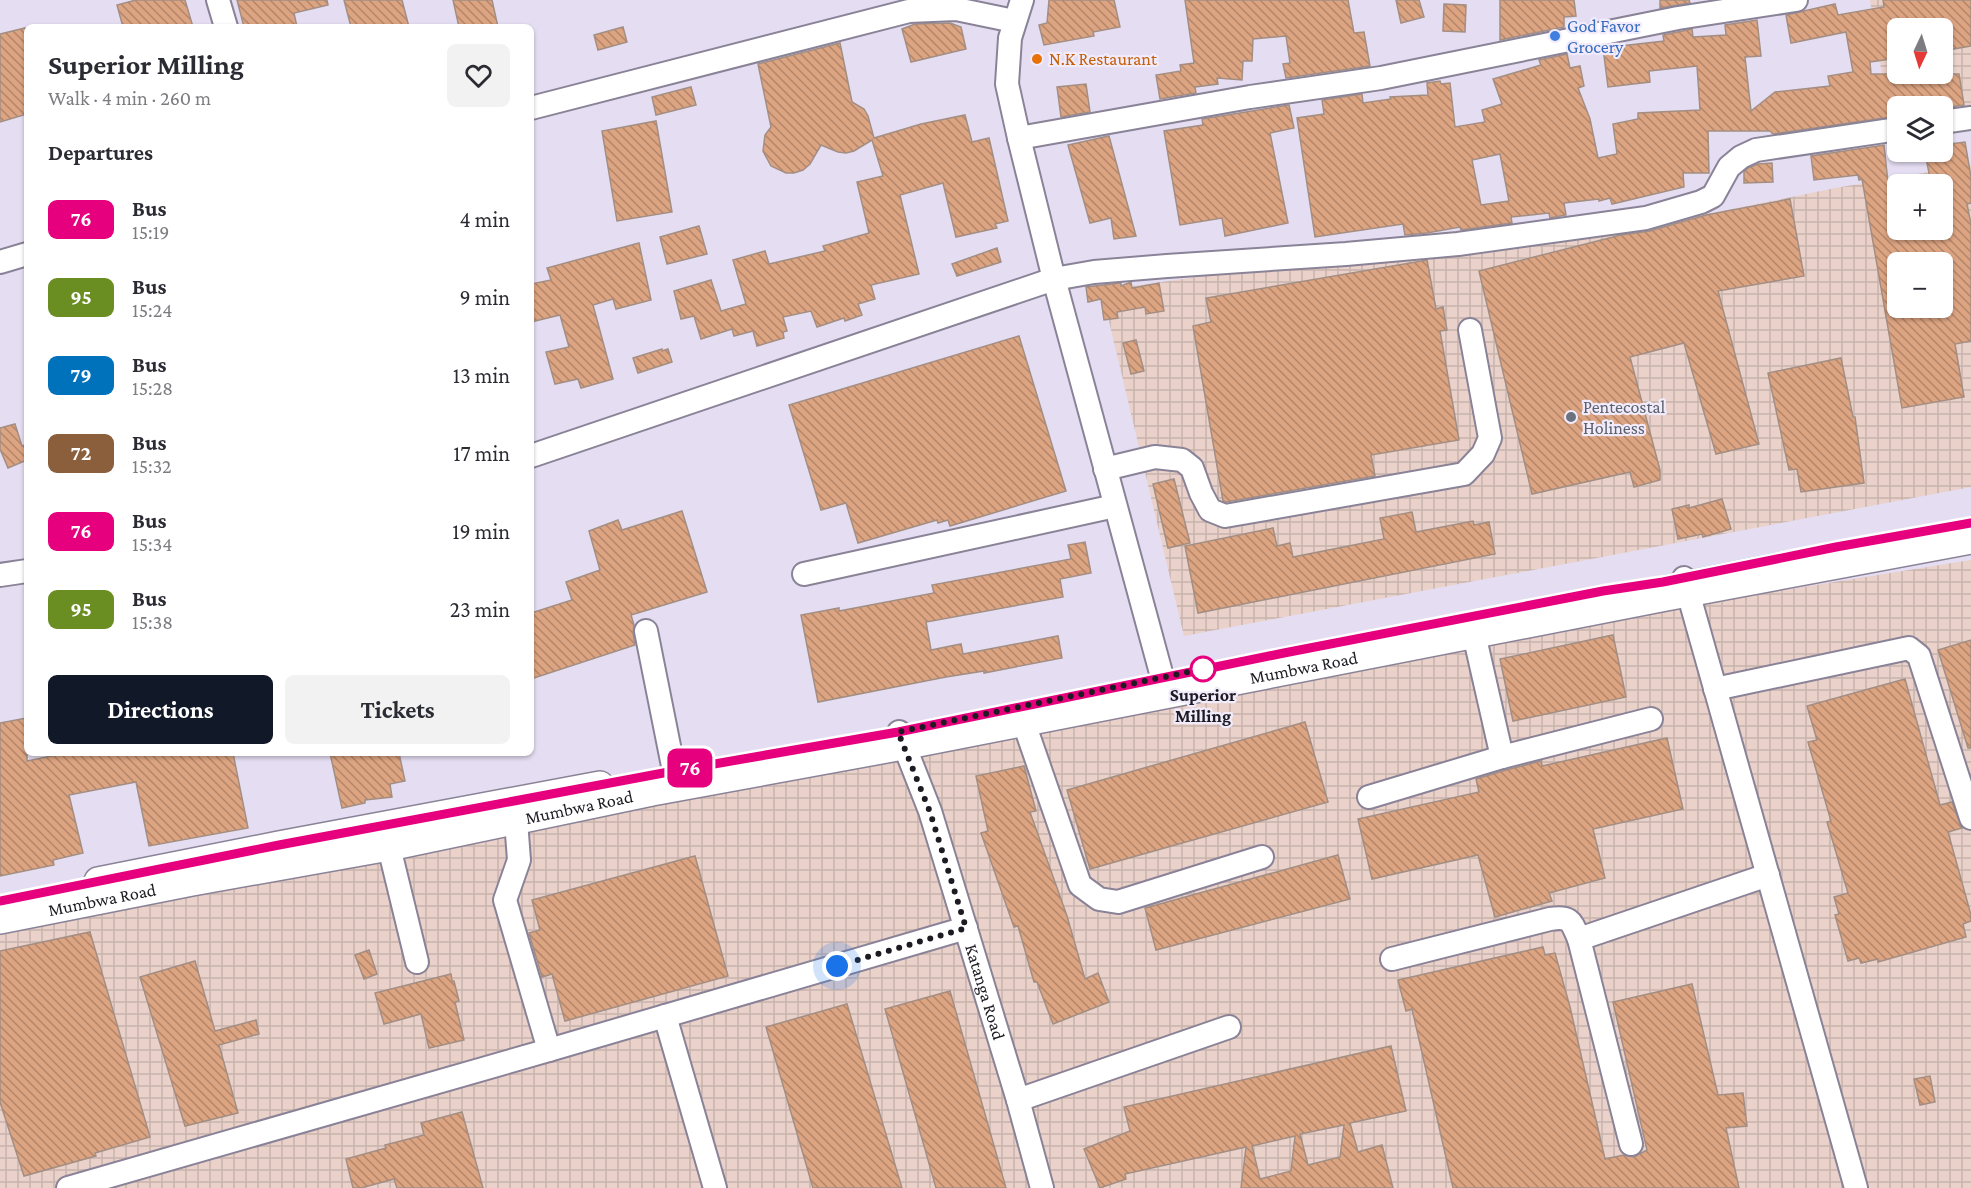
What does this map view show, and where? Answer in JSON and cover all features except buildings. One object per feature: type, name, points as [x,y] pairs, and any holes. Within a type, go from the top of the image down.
[{"type":"main road","name":"Mumbwa Road","points":[[0,901],[279,845],[674,771],[1024,723],[1165,686],[1474,634],[1686,585],[1836,547],[1971,523]]},
{"type":"main road","name":"Mumbwa Road","points":[[0,920],[516,821],[901,739],[1165,686],[1603,591],[1686,585],[1971,540]]},
{"type":"street","points":[[218,0],[225,24]]},
{"type":"street","points":[[1022,0],[1010,38],[1007,84],[1054,279],[1165,686]]},
{"type":"street","points":[[1019,138],[1250,97],[1382,78],[1678,18],[1764,2],[1796,0]]},
{"type":"street","points":[[534,107],[909,11],[956,9],[1014,21]]},
{"type":"street","points":[[1953,120],[1971,118]]},
{"type":"street","points":[[534,455],[1054,279],[1094,272],[1458,244],[1646,218],[1701,202],[1713,196],[1729,167],[1741,157],[1756,150],[1887,131]]},
{"type":"street","points":[[0,262],[24,256]]},
{"type":"street","points":[[1105,469],[1155,457],[1182,460],[1192,468],[1210,510],[1225,516],[1464,474],[1483,454],[1490,438],[1470,330]]},
{"type":"street","points":[[804,574],[1115,506]]},
{"type":"street","points":[[0,575],[24,571]]},
{"type":"street","points":[[1686,585],[1856,1188]]},
{"type":"street","points":[[646,631],[674,771]]},
{"type":"street","points":[[1474,634],[1502,757]]},
{"type":"street","points":[[1715,689],[1909,648],[1919,656],[1971,818]]},
{"type":"street","points":[[1369,796],[1502,757],[1651,719]]},
{"type":"street","points":[[1024,723],[1080,885],[1099,899],[1119,902],[1262,858]]},
{"type":"street","name":"Katanga Road","points":[[901,739],[930,812],[1018,1100],[1042,1188]]},
{"type":"street","points":[[516,821],[519,860],[505,900],[549,1050]]},
{"type":"street","points":[[388,847],[417,962]]},
{"type":"street","points":[[1579,939],[1768,875]]},
{"type":"street","points":[[1392,959],[1550,919],[1563,917],[1571,921],[1579,939],[1631,1144]]},
{"type":"street","points":[[68,1188],[966,928]]},
{"type":"street","points":[[665,1016],[715,1188]]},
{"type":"street","points":[[1018,1100],[1229,1027]]},
{"type":"shaded area","points":[[1870,0],[1971,0],[1971,118],[1953,121],[1953,96],[1887,96],[1887,106]]},
{"type":"shaded area","points":[[1887,106],[1887,128],[1872,127],[1874,113]]},
{"type":"shaded area","points":[[1971,165],[1971,487],[1184,636],[1108,317],[1126,287],[1412,247],[1605,235],[1887,179],[1887,240],[1953,240],[1953,174],[1918,174]]},
{"type":"shaded area","points":[[1971,560],[1971,1188],[0,1188],[0,916],[896,732]]},
{"type":"waterway","points":[[1686,573],[1971,520]]},
{"type":"waterway","points":[[1169,677],[1677,575]]},
{"type":"waterway","points":[[1099,694],[1157,680]]},
{"type":"bus line","name":"76","points":[[0,901],[279,845],[674,771],[898,732],[1284,653],[1971,523]]},
{"type":"place","name":"God Favor Grocery","points":[[1555,36]]},
{"type":"place","name":"N.K Restaurant","points":[[1037,59]]},
{"type":"place","name":"Pentecostal Holiness","points":[[1571,417]]},
{"type":"place","name":"Superior Milling","points":[[1203,669]]},
{"type":"route","points":[[837,966],[966,928],[930,812],[898,732],[1203,669]]}]
